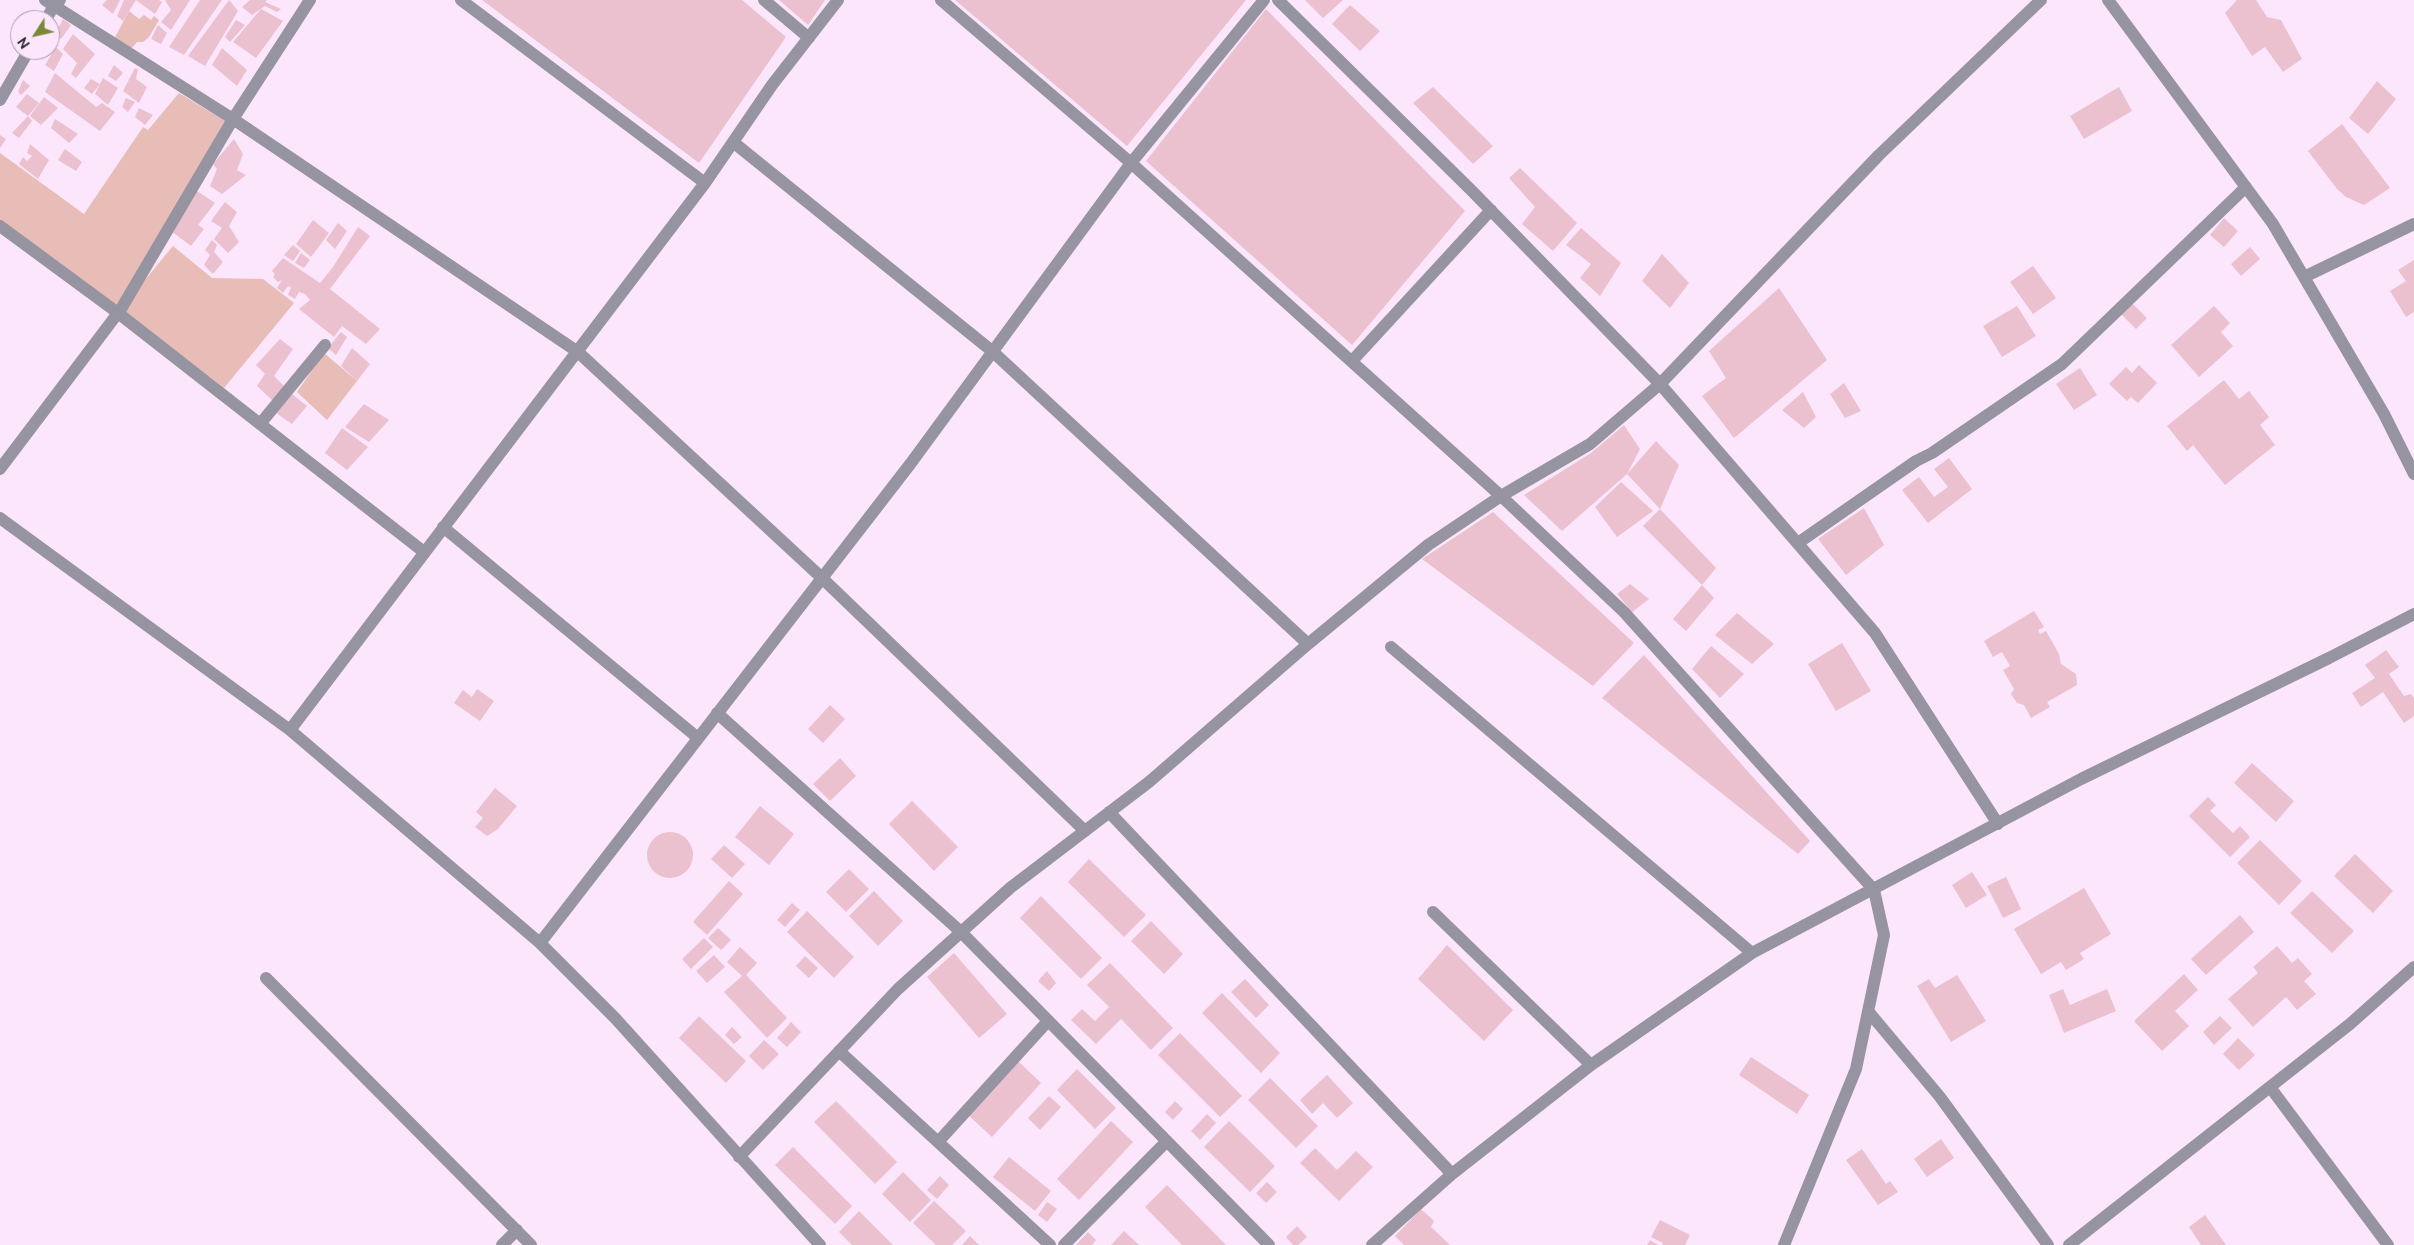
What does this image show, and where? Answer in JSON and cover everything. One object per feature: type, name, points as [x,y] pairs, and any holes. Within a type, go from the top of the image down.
[{"type":"street","points":[[0,469],[118,312],[233,119],[310,0]]},
{"type":"street","points":[[461,0],[705,183]]},
{"type":"street","points":[[764,0],[809,38]]},
{"type":"street","points":[[290,730],[705,183],[772,85],[838,0]]},
{"type":"street","points":[[941,0],[1131,163],[1352,361],[1501,496],[1624,612],[1874,890],[1884,934],[1856,1069],[1784,1245]]},
{"type":"street","points":[[540,943],[911,463],[1131,163],[1264,0]]},
{"type":"street","points":[[1278,0],[1491,210],[1660,384],[1875,633],[1998,824]]},
{"type":"street","points":[[739,1157],[898,989],[1010,888],[1149,782],[1308,644],[1428,545],[1501,496],[1590,444],[1660,384],[1879,155],[2041,0]]},
{"type":"street","points":[[2108,0],[2273,224],[2384,414],[2414,474]]},
{"type":"street","points":[[53,2],[233,119],[578,352],[822,578],[1085,831]]},
{"type":"street","points":[[0,100],[23,60]]},
{"type":"street","points":[[733,142],[992,351],[1308,644]]},
{"type":"street","points":[[1798,543],[1916,461],[1932,453],[2062,364],[2246,187]]},
{"type":"street","points":[[1352,361],[1491,210]]},
{"type":"street","points":[[2304,277],[2414,224]]},
{"type":"street","points":[[0,226],[118,312],[424,552]]},
{"type":"street","points":[[260,424],[325,345]]},
{"type":"street","points":[[0,518],[290,730],[540,943],[615,1018],[820,1245]]},
{"type":"street","points":[[443,527],[698,738]]},
{"type":"street","points":[[1372,1245],[1452,1174],[1591,1065],[1752,953],[2082,779],[2329,658],[2414,614]]},
{"type":"street","points":[[1391,647],[1752,953]]},
{"type":"street","points":[[718,713],[961,932],[1269,1245]]},
{"type":"street","points":[[1109,812],[1452,1174]]},
{"type":"street","points":[[1433,912],[1591,1065]]},
{"type":"street","points":[[2068,1245],[2350,1024],[2414,967]]},
{"type":"street","points":[[266,978],[531,1245]]},
{"type":"street","points":[[1868,1011],[1940,1097],[2048,1245]]},
{"type":"street","points":[[938,1142],[1048,1021]]},
{"type":"street","points":[[840,1051],[1050,1245]]},
{"type":"street","points":[[2270,1087],[2388,1245]]},
{"type":"street","points":[[1064,1245],[1167,1141]]},
{"type":"street","points":[[502,1245],[517,1230]]},
{"type":"shaded area","points":[[129,11],[139,19],[144,15],[151,20],[154,16],[159,20],[149,37],[143,42],[137,42],[132,48],[113,41]]},
{"type":"shaded area","points":[[179,93],[225,121],[117,307],[0,223],[0,153],[84,214],[143,127],[148,130]]},
{"type":"shaded area","points":[[173,246],[212,278],[263,279],[294,303],[224,388],[121,309]]},
{"type":"shaded area","points":[[324,353],[357,381],[327,420],[297,392]]},
{"type":"building","points":[[107,0],[120,0],[113,14],[102,5]]},
{"type":"building","points":[[124,0],[136,0],[123,21],[117,16]]},
{"type":"building","points":[[136,0],[159,0],[162,2],[155,14]]},
{"type":"building","points":[[165,0],[190,0],[171,30],[161,22],[171,10]]},
{"type":"building","points":[[200,0],[222,0],[184,55],[169,47]]},
{"type":"building","points":[[229,0],[238,11],[205,66],[188,56]]},
{"type":"building","points":[[250,0],[267,0],[265,2],[281,9],[277,12],[265,6],[252,15],[242,7]]},
{"type":"building","points":[[482,0],[742,0],[786,37],[699,163]]},
{"type":"building","points":[[779,0],[825,0],[808,25]]},
{"type":"building","points":[[955,0],[1246,0],[1127,146]]},
{"type":"building","points":[[1305,0],[1343,0],[1323,18]]},
{"type":"building","points":[[2237,0],[2256,0],[2267,17],[2281,20],[2302,59],[2283,72],[2265,47],[2252,56],[2225,13]]},
{"type":"building","points":[[1350,5],[1380,31],[1360,51],[1332,24]]},
{"type":"building","points":[[261,9],[283,21],[256,58],[233,42]]},
{"type":"building","points":[[1266,9],[1465,211],[1352,345],[1146,161]]},
{"type":"building","points":[[63,19],[71,25],[61,39],[60,38],[60,25]]},
{"type":"building","points":[[236,20],[245,25],[230,42],[225,37]]},
{"type":"building","points":[[158,25],[167,33],[161,44],[151,39]]},
{"type":"building","points":[[73,34],[95,54],[76,78],[71,74],[77,63],[63,49]]},
{"type":"building","points":[[222,48],[247,70],[237,86],[212,65]]},
{"type":"building","points":[[48,60],[60,60],[54,71],[45,65]]},
{"type":"building","points":[[114,65],[123,73],[116,81],[108,76]]},
{"type":"building","points":[[135,68],[138,69],[136,79],[147,87],[139,103],[123,91]]},
{"type":"building","points":[[55,73],[96,107],[102,103],[115,112],[100,131],[45,92]]},
{"type":"building","points":[[103,78],[118,88],[108,105],[95,94]]},
{"type":"building","points":[[91,79],[100,84],[92,94],[84,88]]},
{"type":"building","points":[[23,80],[30,86],[21,95],[18,92]]},
{"type":"building","points":[[2377,81],[2396,99],[2368,134],[2349,118]]},
{"type":"building","points":[[1433,87],[1493,146],[1473,164],[1413,103]]},
{"type":"building","points":[[2119,87],[2132,111],[2084,139],[2070,116]]},
{"type":"building","points":[[27,94],[39,103],[28,116],[16,107]]},
{"type":"building","points":[[44,97],[58,108],[41,125],[30,116]]},
{"type":"building","points":[[126,98],[135,102],[128,112],[122,107]]},
{"type":"building","points":[[139,108],[153,115],[145,125],[135,117]]},
{"type":"building","points":[[28,116],[32,121],[19,138],[12,133]]},
{"type":"building","points":[[55,119],[78,134],[69,143],[51,128]]},
{"type":"building","points":[[2342,124],[2390,188],[2364,205],[2346,197],[2337,189],[2308,151]]},
{"type":"building","points":[[0,135],[6,139],[0,148]]},
{"type":"building","points":[[234,139],[243,154],[237,170],[246,175],[222,194],[210,186],[217,169],[213,164]]},
{"type":"building","points":[[30,144],[49,160],[38,179],[19,164],[23,157],[27,161],[32,156],[27,153]]},
{"type":"building","points":[[65,149],[82,162],[76,171],[58,160]]},
{"type":"building","points":[[1520,168],[1577,223],[1553,251],[1522,224],[1535,207],[1509,178]]},
{"type":"building","points":[[197,191],[215,203],[198,225],[204,229],[191,246],[167,228]]},
{"type":"building","points":[[225,202],[237,212],[229,226],[239,242],[228,253],[214,239],[222,228],[211,221]]},
{"type":"building","points":[[2224,218],[2238,231],[2224,247],[2210,235]]},
{"type":"building","points":[[313,220],[329,233],[311,257],[296,244]]},
{"type":"building","points":[[338,223],[347,231],[335,249],[326,240]]},
{"type":"building","points":[[358,227],[370,236],[330,289],[380,329],[366,344],[342,326],[334,337],[299,309],[310,300],[305,294],[299,292],[295,299],[288,295],[291,287],[288,286],[283,293],[277,288],[282,280],[278,282],[273,277],[275,274],[272,271],[283,258],[320,283],[333,267]]},
{"type":"building","points":[[1581,228],[1621,263],[1600,296],[1580,278],[1591,264],[1566,245]]},
{"type":"building","points":[[212,240],[217,245],[214,252],[223,262],[213,274],[204,265],[210,255],[205,250]]},
{"type":"building","points":[[293,245],[300,251],[293,261],[284,255]]},
{"type":"building","points":[[2250,247],[2260,259],[2241,276],[2231,264]]},
{"type":"building","points":[[301,253],[310,260],[304,268],[295,263]]},
{"type":"building","points":[[1662,254],[1689,283],[1670,308],[1642,281]]},
{"type":"building","points":[[2414,260],[2414,312],[2406,317],[2390,291],[2406,281],[2398,270]]},
{"type":"building","points":[[2033,266],[2056,298],[2033,314],[2010,282]]},
{"type":"building","points":[[1779,288],[1827,360],[1734,438],[1702,396],[1726,378],[1709,351]]},
{"type":"building","points":[[2132,303],[2147,318],[2136,329],[2121,314]]},
{"type":"building","points":[[2017,306],[2036,336],[2002,357],[1983,326]]},
{"type":"building","points":[[2214,306],[2230,323],[2221,332],[2233,346],[2199,377],[2171,345]]},
{"type":"building","points":[[341,332],[347,337],[336,355],[328,348]]},
{"type":"building","points":[[280,339],[293,349],[274,376],[287,389],[272,400],[257,386],[265,374],[256,365]]},
{"type":"building","points":[[352,348],[370,364],[357,381],[341,366]]},
{"type":"building","points":[[2139,365],[2157,383],[2138,403],[2131,397],[2127,401],[2109,384],[2126,367],[2132,373]]},
{"type":"building","points":[[2080,368],[2097,395],[2074,410],[2056,384]]},
{"type":"building","points":[[2224,380],[2239,399],[2249,391],[2269,417],[2260,425],[2275,445],[2225,485],[2193,445],[2187,451],[2167,426]]},
{"type":"building","points":[[1844,383],[1861,411],[1845,418],[1830,394]]},
{"type":"building","points":[[1803,392],[1816,417],[1804,428],[1782,410]]},
{"type":"building","points":[[292,394],[307,406],[292,424],[276,413]]},
{"type":"building","points":[[364,404],[389,420],[369,442],[345,427]]},
{"type":"building","points":[[1624,425],[1640,449],[1627,474],[1562,531],[1524,495],[1591,453]]},
{"type":"building","points":[[342,428],[368,447],[347,470],[325,453]]},
{"type":"building","points":[[1656,441],[1679,465],[1660,509],[1627,474]]},
{"type":"building","points":[[1949,458],[1972,489],[1928,523],[1902,490],[1919,477],[1934,497],[1948,487],[1934,469]]},
{"type":"building","points":[[1621,482],[1653,511],[1617,537],[1595,507]]},
{"type":"building","points":[[1864,508],[1884,545],[1846,575],[1818,539]]},
{"type":"building","points":[[1660,509],[1716,568],[1702,585],[1643,526]]},
{"type":"building","points":[[1493,512],[1634,643],[1593,686],[1422,559]]},
{"type":"building","points":[[1630,584],[1649,599],[1632,612],[1617,594]]},
{"type":"building","points":[[1702,585],[1714,598],[1686,631],[1673,619]]},
{"type":"building","points":[[2034,611],[2044,627],[2038,630],[2040,634],[2046,631],[2059,654],[2061,664],[2076,674],[2077,685],[2047,702],[2050,707],[2031,718],[2024,705],[2017,703],[2011,694],[2014,689],[2003,670],[2010,666],[2002,652],[1993,657],[1984,641]]},
{"type":"building","points":[[1737,613],[1774,644],[1752,664],[1715,635]]},
{"type":"building","points":[[1842,643],[1871,691],[1836,711],[1808,664]]},
{"type":"building","points":[[1711,646],[1744,674],[1720,698],[1692,669]]},
{"type":"building","points":[[2386,650],[2399,667],[2389,674],[2404,696],[2411,694],[2414,698],[2414,716],[2404,723],[2383,692],[2361,707],[2352,693],[2375,678],[2365,665]]},
{"type":"building","points":[[1644,655],[1810,841],[1798,854],[1602,698]]},
{"type":"building","points":[[477,689],[494,701],[480,721],[454,703],[463,690],[472,697]]},
{"type":"building","points":[[830,705],[845,719],[823,743],[808,729]]},
{"type":"building","points":[[840,758],[856,776],[830,801],[813,784]]},
{"type":"building","points":[[2252,763],[2294,801],[2276,822],[2234,783]]},
{"type":"building","points":[[495,788],[517,806],[498,829],[487,836],[475,827],[483,818],[476,812]]},
{"type":"building","points":[[2208,797],[2216,805],[2210,811],[2233,833],[2240,826],[2250,837],[2230,857],[2189,816]]},
{"type":"building","points":[[912,801],[958,847],[934,871],[889,824]]},
{"type":"building","points":[[760,806],[794,834],[769,865],[735,837]]},
{"type":"building","points":[[670,832],[683,836],[689,842],[693,855],[689,868],[683,874],[670,878],[657,874],[651,868],[647,855],[651,842],[657,836]]},
{"type":"building","points":[[2260,840],[2302,881],[2279,905],[2237,863]]},
{"type":"building","points":[[724,845],[745,864],[732,878],[711,859]]},
{"type":"building","points":[[2355,854],[2393,891],[2373,913],[2334,876]]},
{"type":"building","points":[[1089,859],[1146,915],[1124,937],[1068,882]]},
{"type":"building","points":[[849,869],[869,889],[846,912],[826,892]]},
{"type":"building","points":[[1972,872],[1987,895],[1966,908],[1952,885]]},
{"type":"building","points":[[2006,877],[2021,909],[2003,918],[1987,886]]},
{"type":"building","points":[[729,881],[743,894],[707,935],[693,922]]},
{"type":"building","points":[[2084,888],[2111,934],[2080,953],[2084,959],[2066,970],[2061,962],[2041,974],[2014,929]]},
{"type":"building","points":[[874,891],[903,921],[878,946],[849,916]]},
{"type":"building","points":[[2312,891],[2354,931],[2332,953],[2290,913]]},
{"type":"building","points":[[1041,896],[1102,958],[1081,979],[1020,918]]},
{"type":"building","points":[[792,903],[800,910],[785,927],[777,920]]},
{"type":"building","points":[[807,911],[854,957],[834,978],[787,932]]},
{"type":"building","points":[[2240,915],[2254,932],[2206,975],[2191,959]]},
{"type":"building","points":[[1151,921],[1183,954],[1164,974],[1131,941]]},
{"type":"building","points":[[718,928],[731,940],[721,950],[708,938]]},
{"type":"building","points":[[704,938],[713,947],[691,969],[682,959]]},
{"type":"building","points":[[1447,945],[1513,1010],[1484,1041],[1418,979]]},
{"type":"building","points":[[2277,946],[2292,963],[2298,958],[2312,974],[2304,981],[2316,994],[2297,1010],[2286,997],[2253,1027],[2228,999],[2258,973],[2253,967]]},
{"type":"building","points":[[740,947],[757,963],[746,975],[787,1018],[767,1038],[724,992],[742,976],[727,962]]},
{"type":"building","points":[[954,953],[1007,1014],[979,1038],[927,977]]},
{"type":"building","points":[[714,955],[725,967],[707,983],[696,971]]},
{"type":"building","points":[[805,956],[818,968],[809,978],[796,966]]},
{"type":"building","points":[[1110,963],[1173,1028],[1151,1050],[1121,1019],[1096,1044],[1071,1020],[1082,1009],[1095,1021],[1109,1007],[1087,985]]},
{"type":"building","points":[[1047,971],[1056,983],[1049,991],[1038,981]]},
{"type":"building","points":[[2184,974],[2198,990],[2175,1011],[2189,1026],[2162,1051],[2134,1021]]},
{"type":"building","points":[[1957,975],[1986,1021],[1951,1042],[1917,986],[1929,979],[1935,988]]},
{"type":"building","points":[[1245,979],[1269,1005],[1256,1018],[1231,992]]},
{"type":"building","points":[[2063,989],[2070,1005],[2107,989],[2116,1011],[2064,1033],[2049,995]]},
{"type":"building","points":[[1222,993],[1280,1053],[1261,1073],[1202,1013]]},
{"type":"building","points":[[699,1016],[746,1061],[726,1083],[679,1038]]},
{"type":"building","points":[[2220,1016],[2232,1028],[2214,1045],[2203,1032]]},
{"type":"building","points":[[791,1022],[801,1032],[787,1047],[777,1038]]},
{"type":"building","points":[[732,1027],[742,1037],[734,1044],[725,1035]]},
{"type":"building","points":[[1180,1033],[1242,1096],[1220,1117],[1158,1055]]},
{"type":"building","points":[[2238,1038],[2255,1055],[2239,1070],[2223,1054]]},
{"type":"building","points":[[764,1040],[779,1054],[763,1070],[749,1056]]},
{"type":"building","points":[[1751,1057],[1809,1095],[1797,1114],[1739,1075]]},
{"type":"building","points":[[1017,1060],[1041,1083],[992,1137],[967,1114]]},
{"type":"building","points":[[1077,1069],[1116,1108],[1095,1129],[1057,1090]]},
{"type":"building","points":[[1327,1075],[1353,1103],[1337,1118],[1323,1103],[1312,1114],[1300,1100]]},
{"type":"building","points":[[1270,1078],[1318,1126],[1296,1148],[1248,1100]]},
{"type":"building","points":[[1049,1096],[1061,1107],[1040,1130],[1028,1118]]},
{"type":"building","points":[[836,1101],[897,1162],[875,1184],[814,1122]]},
{"type":"building","points":[[1175,1101],[1183,1109],[1173,1120],[1165,1112]]},
{"type":"building","points":[[1207,1114],[1216,1123],[1200,1140],[1191,1131]]},
{"type":"building","points":[[1111,1121],[1133,1142],[1079,1200],[1057,1179]]},
{"type":"building","points":[[1229,1121],[1275,1166],[1250,1192],[1204,1147]]},
{"type":"building","points":[[1941,1139],[1954,1158],[1927,1177],[1914,1159]]},
{"type":"building","points":[[793,1147],[852,1206],[835,1224],[775,1165]]},
{"type":"building","points":[[1315,1148],[1337,1170],[1356,1151],[1373,1167],[1339,1201],[1300,1163]]},
{"type":"building","points":[[1862,1149],[1886,1184],[1890,1181],[1898,1192],[1878,1205],[1846,1160]]},
{"type":"building","points":[[1009,1157],[1051,1191],[1035,1211],[993,1177]]},
{"type":"building","points":[[903,1172],[931,1200],[910,1222],[882,1194]]},
{"type":"building","points":[[940,1176],[949,1185],[937,1199],[927,1190]]},
{"type":"building","points":[[1267,1182],[1277,1192],[1266,1203],[1256,1193]]},
{"type":"building","points":[[1167,1185],[1226,1245],[1182,1245],[1145,1207]]},
{"type":"building","points":[[934,1201],[966,1231],[952,1245],[936,1245],[913,1223]]},
{"type":"building","points":[[1047,1202],[1057,1209],[1047,1222],[1038,1215]]},
{"type":"building","points":[[1421,1209],[1434,1221],[1431,1227],[1450,1245],[1404,1245],[1395,1236]]},
{"type":"building","points":[[859,1211],[893,1245],[852,1245],[839,1232]]},
{"type":"building","points":[[2205,1215],[2226,1245],[2201,1245],[2189,1227]]},
{"type":"building","points":[[1660,1220],[1690,1235],[1685,1245],[1662,1245],[1663,1243],[1651,1237]]},
{"type":"building","points":[[1297,1226],[1307,1237],[1298,1245],[1293,1245],[1286,1237]]},
{"type":"building","points":[[1124,1231],[1139,1245],[1111,1245]]},
{"type":"building","points":[[1088,1232],[1096,1240],[1092,1245],[1076,1245]]},
{"type":"building","points":[[970,1236],[979,1245],[962,1245]]},
{"type":"building","points":[[1650,1240],[1658,1245],[1647,1245]]}]
